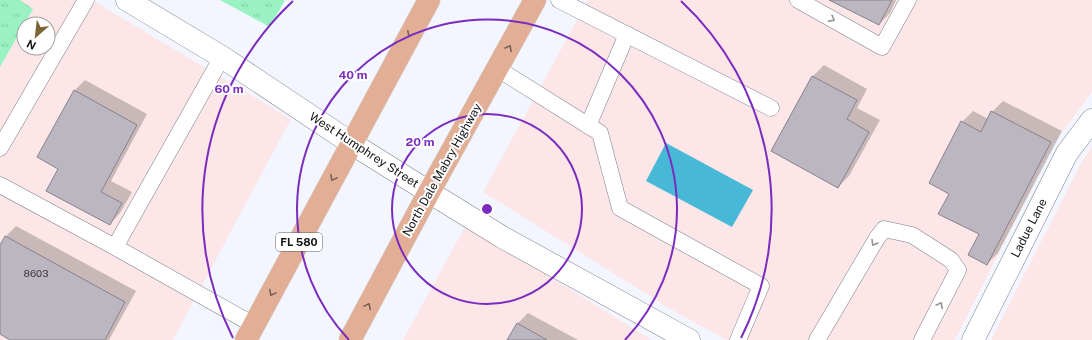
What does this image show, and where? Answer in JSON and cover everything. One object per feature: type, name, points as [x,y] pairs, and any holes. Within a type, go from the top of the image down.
[{"type":"main road","name":"FL 580","points":[[250,332],[429,0]]},
{"type":"main road","name":"North Dale Mabry Highway","points":[[350,340],[429,192],[535,0]]},
{"type":"street","name":"West Humphrey Street","points":[[127,0],[222,57],[351,144],[502,237],[666,334],[689,340]]},
{"type":"street","name":"Ladue Lane","points":[[973,340],[1067,154],[1092,120]]},
{"type":"lane","points":[[0,148],[86,0]]},
{"type":"lane","points":[[559,0],[771,108]]},
{"type":"lane","points":[[798,0],[882,47],[908,0]]},
{"type":"lane","points":[[588,126],[627,34]]},
{"type":"lane","points":[[115,247],[222,57]]},
{"type":"lane","points":[[498,69],[600,133],[620,208],[761,286],[738,340]]},
{"type":"lane","points":[[0,185],[115,247],[250,332]]},
{"type":"lane","points":[[816,340],[877,238],[884,230],[912,234],[951,260],[958,270],[922,340]]},
{"type":"shaded area","points":[[0,0],[92,0],[291,119],[173,340],[0,340]]},
{"type":"shaded area","points":[[588,0],[1092,0],[1092,92],[1054,143],[955,340],[727,340],[677,313],[483,192]]},
{"type":"shaded area","points":[[1092,147],[1092,340],[991,340],[1081,163]]},
{"type":"shaded area","points":[[466,225],[652,340],[403,340]]},
{"type":"green space","points":[[0,0],[20,0],[33,9],[29,16],[16,16],[16,39],[0,67]]},
{"type":"green space","points":[[220,0],[285,0],[270,27]]},
{"type":"water","points":[[666,143],[753,190],[732,227],[646,181]]},
{"type":"building","points":[[829,0],[892,0],[879,25]]},
{"type":"building","points":[[812,76],[857,100],[847,119],[869,132],[838,188],[771,151]]},
{"type":"building","points":[[74,90],[137,125],[101,192],[122,203],[110,225],[46,191],[58,169],[37,157]]},
{"type":"building","points":[[991,111],[1051,142],[987,265],[968,255],[979,234],[938,214],[949,194],[929,183],[961,121],[981,132]]},
{"type":"building","points":[[5,236],[125,302],[105,340],[10,340],[0,334],[0,245]]},
{"type":"building","points":[[517,323],[547,340],[507,340]]}]
